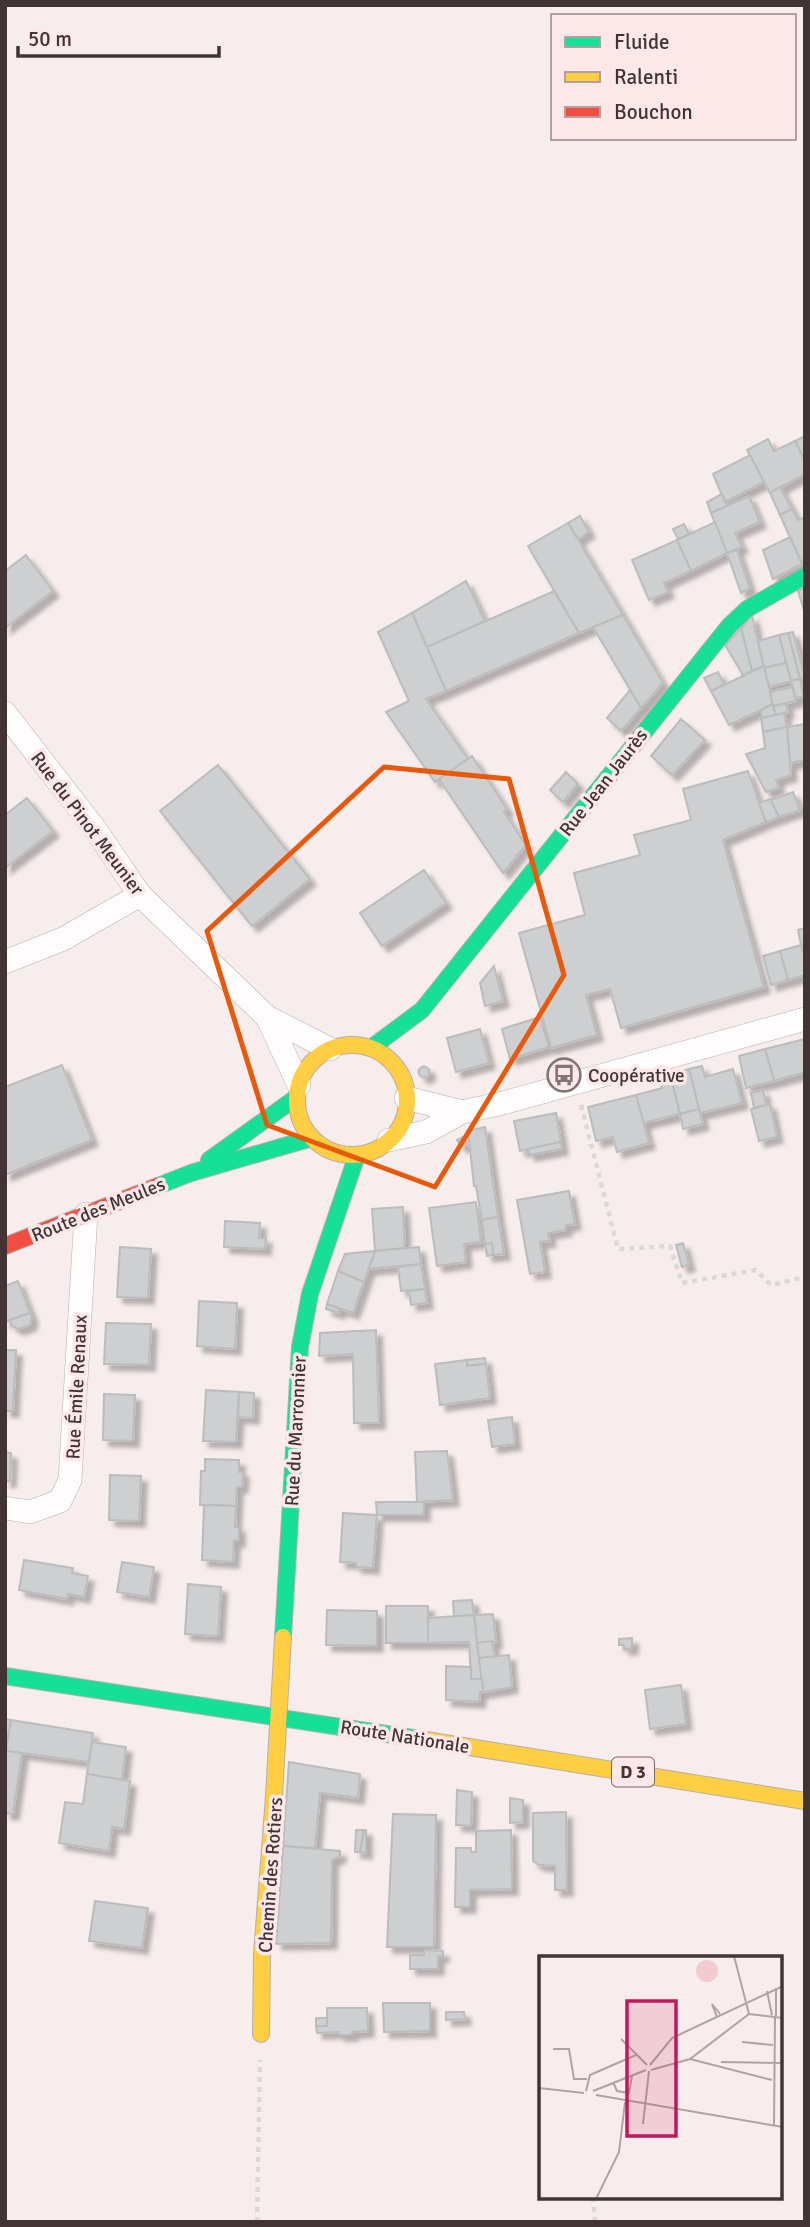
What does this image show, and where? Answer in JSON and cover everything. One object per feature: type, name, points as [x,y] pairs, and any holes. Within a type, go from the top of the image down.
[{"type":"street","name":"Rue Jean Jaurès","points":[[371,1048],[422,1010],[729,626],[747,609],[805,576]]},
{"type":"street","name":"Rue du Pinot Meunier","points":[[5,713],[95,829],[140,895],[267,1017],[330,1049]]},
{"type":"street","points":[[5,962],[63,939],[140,895]]},
{"type":"street","name":"Rue Jean Jaurès","points":[[414,1036],[422,1010]]},
{"type":"street","name":"Rue du Pinot Meunier","points":[[267,1017],[298,1091]]},
{"type":"street","points":[[389,1140],[426,1132],[462,1112],[503,1104],[805,1019]]},
{"type":"street","points":[[350,1045],[371,1048],[403,1068],[405,1113],[397,1131],[380,1147],[357,1155],[329,1150],[313,1138],[301,1121],[298,1091],[305,1070],[316,1058],[330,1049],[350,1045]]},
{"type":"street","name":"Route des Meules","points":[[191,1172],[298,1091]]},
{"type":"street","points":[[406,1098],[462,1112]]},
{"type":"street","name":"Route des Meules","points":[[5,1246],[191,1172],[313,1138]]},
{"type":"street","name":"Rue du Marronnier","points":[[278,1716],[300,1347],[310,1294],[357,1155]]},
{"type":"street","name":"Rue Émile Renaux","points":[[5,1508],[30,1512],[60,1502],[70,1480],[86,1214]]},
{"type":"street","name":"Route Nationale","points":[[5,1676],[278,1716],[805,1801]]},
{"type":"street","name":"Chemin des Rotiers","points":[[261,2034],[264,1938],[278,1772],[278,1716]]},
{"type":"path","points":[[575,1083],[618,1249],[670,1247],[682,1283],[756,1270],[771,1285],[805,1277]]},
{"type":"path","points":[[257,2222],[261,2034]]},
{"type":"path","points":[[593,2199],[595,2222]]},
{"type":"highlighted area","points":[[384,767],[509,779],[564,975],[435,1187],[267,1125],[207,931]]},
{"type":"building","points":[[805,436],[805,461],[795,441]]},
{"type":"building","points":[[768,439],[774,451],[795,441],[805,461],[805,474],[770,493],[747,450]]},
{"type":"building","points":[[750,455],[764,482],[725,502],[713,474]]},
{"type":"building","points":[[780,487],[792,509],[780,515],[770,493]]},
{"type":"building","points":[[722,494],[727,506],[711,513],[707,502]]},
{"type":"building","points":[[749,496],[760,522],[735,533],[742,547],[727,553],[711,513]]},
{"type":"building","points":[[792,509],[798,520],[805,517],[805,563],[802,564],[780,515]]},
{"type":"building","points":[[580,516],[589,532],[578,539],[568,523]]},
{"type":"building","points":[[715,522],[727,553],[691,571],[677,540]]},
{"type":"building","points":[[568,523],[623,615],[579,633],[528,546]]},
{"type":"building","points":[[684,524],[689,534],[678,539],[673,529]]},
{"type":"building","points":[[790,537],[802,564],[773,579],[763,550]]},
{"type":"building","points":[[677,540],[691,571],[664,583],[668,592],[649,600],[632,560]]},
{"type":"building","points":[[737,550],[750,588],[741,593],[727,553]]},
{"type":"building","points":[[26,555],[53,591],[5,628],[5,571]]},
{"type":"building","points":[[466,581],[485,621],[427,647],[412,613]]},
{"type":"building","points":[[805,588],[805,614],[798,591]]},
{"type":"building","points":[[554,591],[579,633],[446,691],[427,647]]},
{"type":"building","points":[[412,613],[446,691],[426,699],[468,759],[435,782],[386,712],[409,701],[378,632]]},
{"type":"building","points":[[623,615],[663,683],[641,708],[593,627]]},
{"type":"building","points":[[752,615],[764,666],[752,671],[741,628]]},
{"type":"building","points":[[741,628],[752,671],[743,675],[725,645]]},
{"type":"building","points":[[793,632],[805,677],[800,679],[788,633]]},
{"type":"building","points":[[788,633],[800,679],[791,681],[779,635]]},
{"type":"building","points":[[779,635],[786,663],[764,668],[758,641]]},
{"type":"building","points":[[786,663],[791,681],[769,687],[764,668]]},
{"type":"building","points":[[764,666],[773,704],[729,725],[711,691]]},
{"type":"building","points":[[718,672],[724,684],[711,691],[704,678]]},
{"type":"building","points":[[800,679],[804,696],[796,698],[791,681]]},
{"type":"building","points":[[792,687],[796,701],[773,706],[770,692]]},
{"type":"building","points":[[630,690],[641,708],[621,731],[607,718]]},
{"type":"building","points":[[773,704],[776,715],[761,718],[761,710]]},
{"type":"building","points":[[786,704],[788,712],[776,715],[773,706]]},
{"type":"building","points":[[784,713],[787,727],[763,732],[761,718]]},
{"type":"building","points":[[681,719],[705,740],[672,775],[651,756]]},
{"type":"building","points":[[805,724],[805,760],[790,763],[787,727]]},
{"type":"building","points":[[787,727],[791,775],[776,780],[779,788],[766,792],[746,754],[765,748],[763,732]]},
{"type":"building","points":[[472,756],[507,809],[504,812],[526,845],[503,873],[439,779]]},
{"type":"building","points":[[218,765],[310,879],[252,926],[160,811]]},
{"type":"building","points":[[748,771],[766,822],[723,840],[764,987],[621,1028],[610,989],[586,995],[597,1035],[551,1048],[519,933],[585,915],[574,873],[640,855],[634,835],[691,820],[683,789]]},
{"type":"building","points":[[566,772],[578,784],[563,802],[550,790]]},
{"type":"building","points":[[793,792],[800,810],[779,817],[770,800]]},
{"type":"building","points":[[27,798],[53,831],[5,868],[5,815]]},
{"type":"building","points":[[770,799],[779,817],[766,822],[759,803]]},
{"type":"building","points":[[424,870],[446,903],[382,946],[360,913]]},
{"type":"building","points":[[805,928],[805,944],[801,945],[798,930]]},
{"type":"building","points":[[801,945],[805,957],[805,975],[788,980],[780,951]]},
{"type":"building","points":[[780,951],[788,980],[771,985],[763,956]]},
{"type":"building","points":[[494,966],[503,1001],[485,1006],[480,983]]},
{"type":"building","points":[[540,1017],[549,1047],[510,1059],[502,1029]]},
{"type":"building","points":[[480,1029],[489,1063],[456,1072],[447,1038]]},
{"type":"building","points":[[805,1039],[805,1072],[774,1081],[765,1049]]},
{"type":"building","points":[[765,1049],[774,1081],[746,1088],[739,1056]]},
{"type":"building","points":[[62,1065],[92,1140],[5,1175],[5,1087]]},
{"type":"building","points":[[424,1066],[430,1072],[424,1078],[418,1072]]},
{"type":"building","points":[[702,1066],[705,1077],[733,1069],[742,1103],[700,1113],[689,1069]]},
{"type":"building","points":[[689,1069],[699,1109],[680,1114],[670,1075]]},
{"type":"building","points":[[670,1075],[680,1114],[643,1123],[636,1095],[662,1088],[659,1077]]},
{"type":"building","points":[[763,1090],[766,1105],[754,1108],[751,1093]]},
{"type":"building","points":[[636,1095],[649,1143],[617,1152],[613,1137],[596,1141],[588,1107]]},
{"type":"building","points":[[770,1104],[777,1137],[759,1141],[751,1109]]},
{"type":"building","points":[[699,1109],[703,1124],[683,1129],[680,1114]]},
{"type":"building","points":[[556,1113],[561,1142],[520,1151],[514,1121]]},
{"type":"building","points":[[485,1127],[498,1217],[482,1220],[474,1186],[468,1131]]},
{"type":"building","points":[[463,1137],[467,1143],[461,1147],[457,1140]]},
{"type":"building","points":[[561,1142],[562,1149],[529,1155],[528,1149]]},
{"type":"building","points":[[569,1191],[575,1224],[566,1225],[566,1230],[548,1233],[550,1241],[540,1242],[545,1272],[530,1274],[517,1200]]},
{"type":"building","points":[[476,1202],[481,1242],[464,1244],[466,1262],[437,1266],[429,1208]]},
{"type":"building","points":[[403,1207],[405,1248],[375,1251],[372,1209]]},
{"type":"building","points":[[498,1217],[504,1254],[493,1255],[492,1243],[485,1244],[482,1220]]},
{"type":"building","points":[[225,1221],[260,1223],[259,1238],[266,1238],[265,1249],[224,1247]]},
{"type":"building","points":[[492,1243],[493,1255],[487,1256],[485,1244]]},
{"type":"building","points":[[683,1243],[689,1265],[682,1267],[676,1245]]},
{"type":"building","points":[[120,1247],[151,1249],[148,1298],[117,1297]]},
{"type":"building","points":[[419,1247],[421,1264],[368,1269],[375,1251]]},
{"type":"building","points":[[375,1251],[364,1282],[338,1271],[345,1254]]},
{"type":"building","points":[[421,1264],[425,1289],[401,1291],[398,1267]]},
{"type":"building","points":[[338,1271],[364,1282],[353,1313],[327,1304]]},
{"type":"building","points":[[18,1281],[30,1313],[5,1322],[5,1286]]},
{"type":"building","points":[[425,1289],[427,1303],[411,1305],[409,1291]]},
{"type":"building","points":[[199,1301],[237,1303],[235,1349],[197,1346]]},
{"type":"building","points":[[327,1304],[340,1309],[339,1313],[326,1309]]},
{"type":"building","points":[[30,1313],[30,1325],[18,1329],[11,1325],[10,1320]]},
{"type":"building","points":[[106,1323],[151,1324],[149,1365],[104,1364]]},
{"type":"building","points":[[376,1330],[379,1423],[354,1423],[353,1354],[319,1356],[320,1333]]},
{"type":"building","points":[[5,1350],[16,1350],[13,1411],[5,1411]]},
{"type":"building","points":[[485,1358],[486,1364],[467,1366],[467,1360]]},
{"type":"building","points":[[467,1360],[467,1366],[486,1364],[490,1398],[440,1405],[435,1364]]},
{"type":"building","points":[[206,1390],[239,1392],[236,1442],[203,1441]]},
{"type":"building","points":[[239,1392],[254,1393],[253,1418],[238,1417]]},
{"type":"building","points":[[104,1394],[135,1395],[133,1441],[103,1440]]},
{"type":"building","points":[[512,1417],[515,1444],[492,1447],[488,1420]]},
{"type":"building","points":[[447,1451],[453,1500],[417,1502],[415,1452]]},
{"type":"building","points":[[5,1452],[11,1453],[10,1481],[5,1481]]},
{"type":"building","points":[[205,1459],[239,1460],[239,1472],[243,1472],[242,1487],[237,1487],[236,1506],[200,1505],[201,1471],[205,1471]]},
{"type":"building","points":[[110,1475],[141,1476],[139,1521],[109,1520]]},
{"type":"building","points":[[376,1502],[424,1502],[424,1515],[377,1515]]},
{"type":"building","points":[[204,1505],[236,1506],[235,1527],[239,1527],[239,1541],[234,1541],[233,1562],[202,1560]]},
{"type":"building","points":[[343,1513],[377,1515],[373,1568],[340,1562]]},
{"type":"building","points":[[24,1560],[73,1568],[72,1573],[88,1576],[84,1597],[68,1594],[67,1599],[19,1590]]},
{"type":"building","points":[[122,1562],[154,1567],[149,1597],[117,1592]]},
{"type":"building","points":[[188,1584],[221,1587],[218,1636],[185,1634]]},
{"type":"building","points":[[472,1600],[474,1615],[454,1617],[453,1601]]},
{"type":"building","points":[[386,1606],[428,1606],[428,1643],[386,1643]]},
{"type":"building","points":[[327,1610],[377,1611],[377,1646],[326,1645]]},
{"type":"building","points":[[493,1614],[496,1642],[477,1643],[474,1615]]},
{"type":"building","points":[[474,1615],[482,1679],[471,1679],[469,1642],[428,1643],[428,1618]]},
{"type":"building","points":[[632,1638],[632,1648],[624,1649],[624,1645],[619,1645],[619,1639]]},
{"type":"building","points":[[492,1641],[495,1657],[479,1658],[477,1643]]},
{"type":"building","points":[[509,1655],[512,1687],[483,1692],[479,1658]]},
{"type":"building","points":[[446,1666],[471,1667],[471,1679],[482,1679],[483,1692],[480,1692],[479,1702],[446,1700]]},
{"type":"building","points":[[681,1685],[686,1724],[650,1729],[645,1690]]},
{"type":"building","points":[[5,1719],[11,1720],[5,1758]]},
{"type":"building","points":[[11,1720],[93,1733],[89,1762],[6,1751]]},
{"type":"building","points":[[92,1742],[126,1747],[122,1780],[87,1774]]},
{"type":"building","points":[[6,1751],[22,1753],[13,1814],[5,1813]]},
{"type":"building","points":[[289,1762],[360,1774],[358,1798],[320,1793],[315,1848],[283,1846]]},
{"type":"building","points":[[87,1774],[130,1781],[124,1829],[112,1827],[109,1851],[59,1843],[65,1802],[83,1804]]},
{"type":"building","points":[[457,1790],[472,1792],[471,1826],[456,1825]]},
{"type":"building","points":[[510,1798],[523,1800],[523,1822],[510,1823]]},
{"type":"building","points":[[566,1812],[567,1890],[555,1890],[555,1866],[539,1865],[533,1861],[533,1813]]},
{"type":"building","points":[[393,1814],[436,1815],[434,1947],[387,1947]]},
{"type":"building","points":[[356,1830],[364,1830],[360,1852],[355,1852]]},
{"type":"building","points":[[366,1830],[366,1853],[360,1852]]},
{"type":"building","points":[[511,1830],[512,1889],[470,1890],[470,1907],[455,1907],[456,1848],[471,1848],[471,1852],[476,1852],[476,1831]]},
{"type":"building","points":[[283,1846],[340,1851],[340,1856],[332,1860],[331,1943],[276,1944]]},
{"type":"building","points":[[95,1901],[148,1908],[142,1948],[89,1941]]},
{"type":"building","points":[[424,1950],[443,1951],[443,1956],[438,1956],[438,1969],[410,1969],[410,1955],[424,1955]]},
{"type":"building","points":[[383,2003],[430,2003],[430,2031],[384,2032]]},
{"type":"building","points":[[327,2008],[367,2008],[368,2031],[352,2032],[352,2035],[339,2035],[339,2032],[317,2033],[316,2026],[327,2026]]},
{"type":"building","points":[[446,2012],[464,2012],[465,2019],[446,2020]]},
{"type":"building","points":[[316,2018],[327,2018],[327,2026],[316,2026]]},
{"type":"traffic: fast","points":[[371,1048],[422,1010],[729,626],[747,609],[805,576]]},
{"type":"traffic: fast","points":[[209,1160],[297,1097]]},
{"type":"traffic: fast","points":[[158,1186],[191,1173],[312,1138]]},
{"type":"traffic: fast","points":[[283,1637],[300,1347],[310,1294],[357,1155]]},
{"type":"traffic: fast","points":[[5,1676],[426,1740]]},
{"type":"traffic: slow","points":[[352,1045],[373,1049],[391,1061],[403,1079],[407,1100],[403,1121],[391,1139],[373,1151],[352,1155],[331,1151],[313,1139],[301,1121],[297,1100],[301,1079],[313,1061],[331,1049],[352,1045]]},
{"type":"traffic: slow","points":[[261,2034],[262,1954],[283,1637]]},
{"type":"traffic: slow","points":[[426,1740],[805,1801]]},
{"type":"traffic: jam","points":[[5,1246],[158,1186]]},
{"type":"place","name":"Coopérative","points":[[564,1075]]}]
